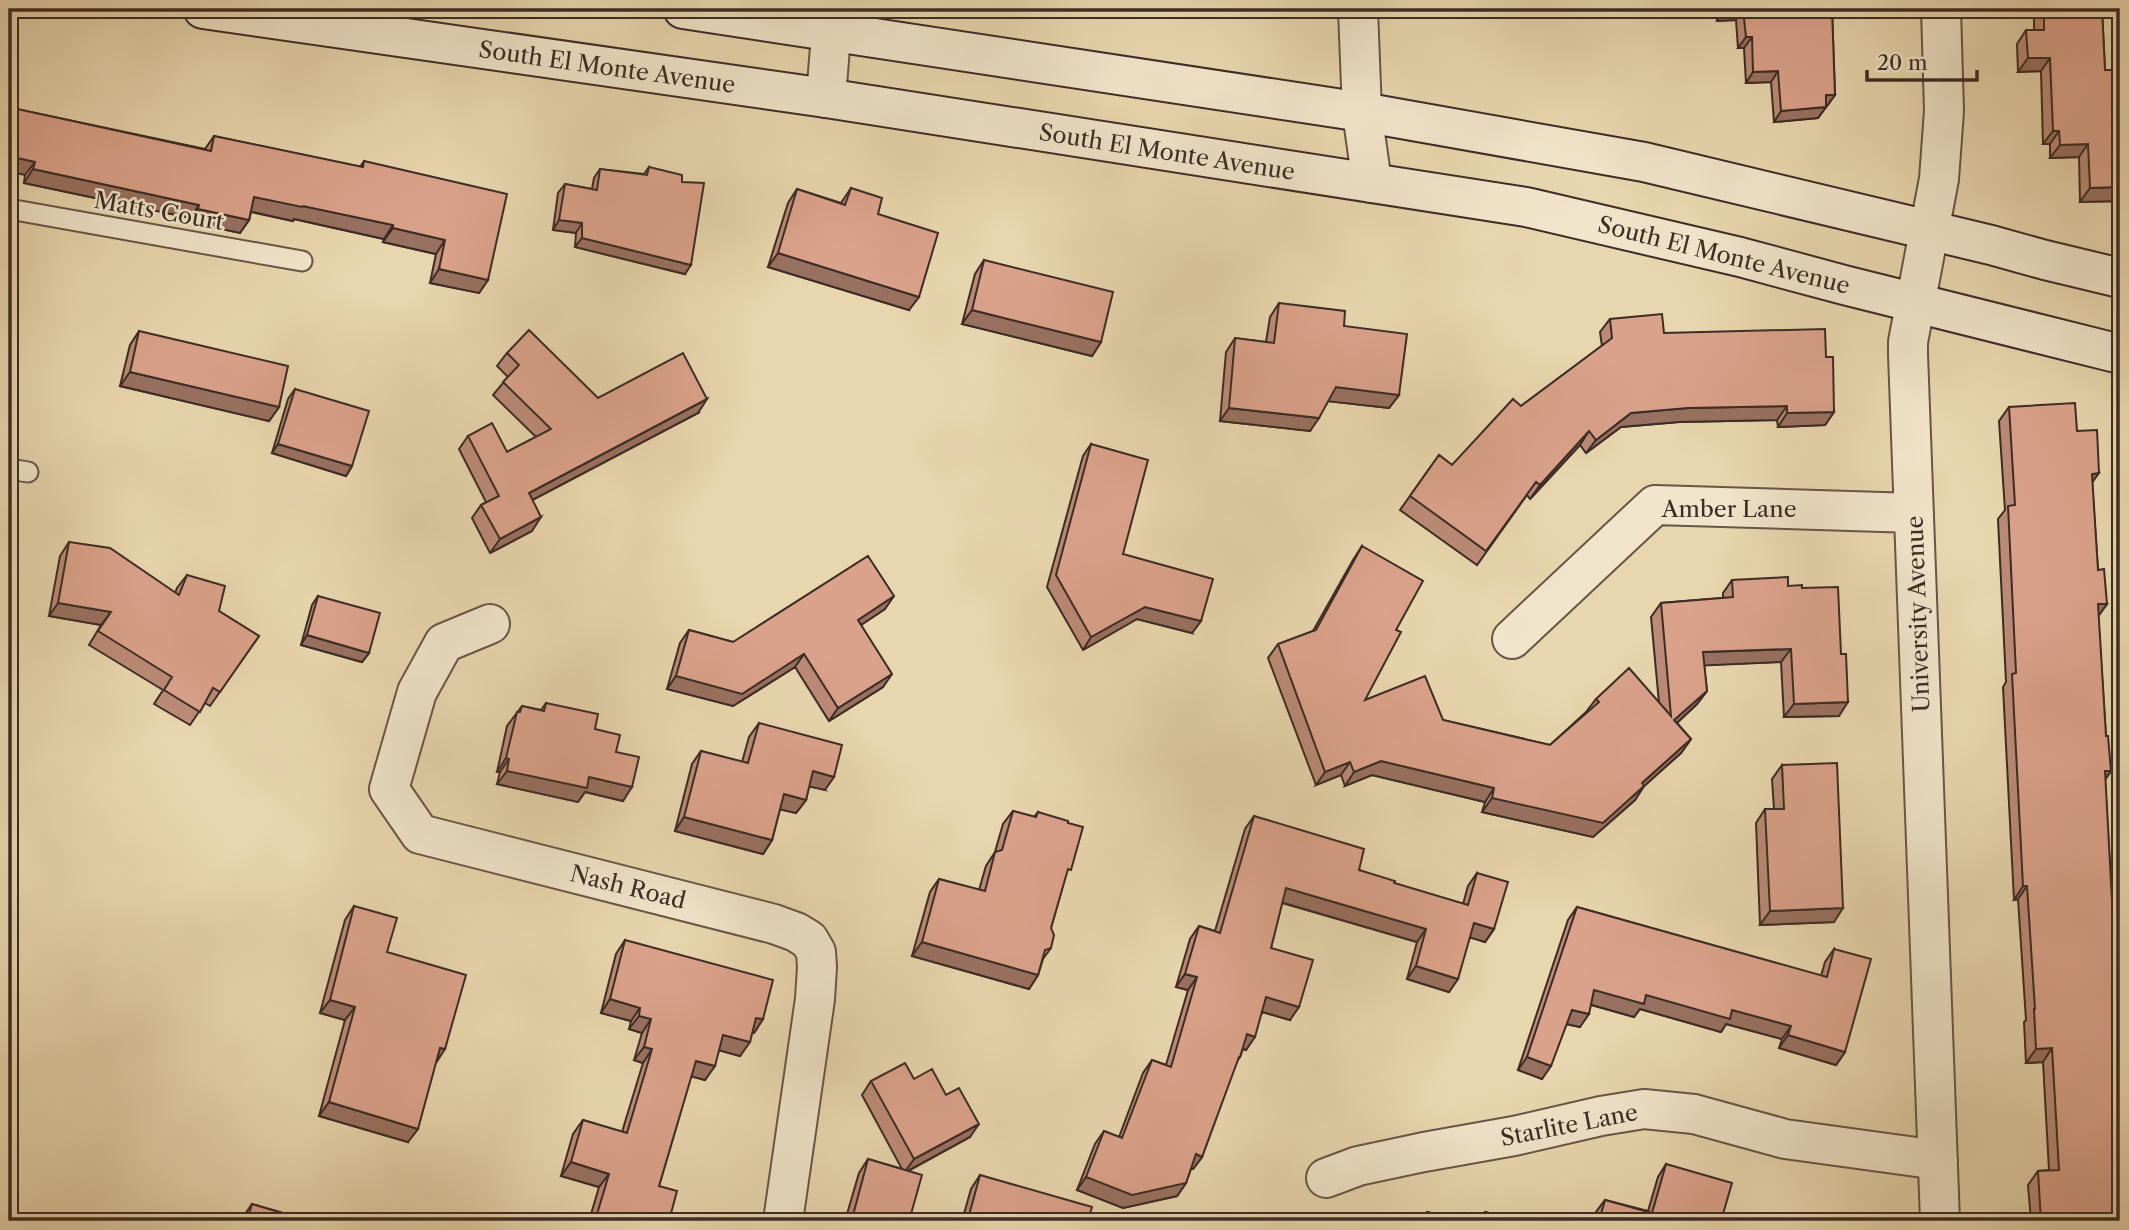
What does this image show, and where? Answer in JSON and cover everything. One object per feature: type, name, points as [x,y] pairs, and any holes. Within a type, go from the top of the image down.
[{"type":"street","name":"South El Monte Avenue","points":[[203,9],[826,98],[1526,207],[1727,254],[2120,354]]},
{"type":"street","points":[[682,9],[833,20],[1644,162],[2120,278]]},
{"type":"street","points":[[1358,9],[1362,112],[1372,183]]},
{"type":"street","name":"University Avenue","points":[[1940,1221],[1908,342],[1939,179],[1944,111],[1941,9]]},
{"type":"street","points":[[826,98],[833,20]]},
{"type":"street","name":"Amber Lane","points":[[1512,639],[1655,505],[1914,513]]},
{"type":"street","name":"Nash Road","points":[[490,624],[444,643],[417,692],[389,789],[420,834],[774,924],[809,940],[816,952],[816,999],[783,1221]]},
{"type":"street","name":"Starlite Lane","points":[[1325,1178],[1359,1166],[1644,1109],[1694,1114],[1785,1139],[1938,1160]]},
{"type":"lane","name":"Matts Court","points":[[9,209],[302,261]]},
{"type":"building","points":[[1743,9],[1832,9],[1835,95],[1826,95],[1826,107],[1781,111],[1778,71],[1753,72],[1752,37],[1746,37]]},
{"type":"building","points":[[2044,9],[2102,9],[2105,70],[2114,70],[2120,187],[2090,188],[2088,144],[2060,145],[2059,131],[2053,131],[2050,58],[2028,58],[2026,30],[2044,30]]},
{"type":"building","points":[[9,67],[12,108],[211,151],[214,136],[363,167],[364,161],[507,194],[488,280],[439,269],[445,240],[393,228],[393,225],[254,197],[249,220],[198,209],[199,205],[33,169],[35,162],[9,156]]},
{"type":"building","points":[[649,167],[682,175],[682,182],[704,183],[691,265],[582,238],[582,223],[559,220],[565,184],[597,190],[600,169],[647,175]]},
{"type":"building","points":[[851,188],[882,198],[878,214],[938,233],[919,297],[778,253],[797,189],[845,205]]},
{"type":"building","points":[[984,260],[1113,292],[1101,342],[972,310]]},
{"type":"building","points":[[1279,303],[1345,311],[1344,326],[1407,334],[1399,395],[1336,387],[1319,418],[1229,408],[1235,338],[1274,343]]},
{"type":"building","points":[[1662,314],[1664,333],[1825,329],[1826,357],[1833,357],[1834,412],[1787,413],[1787,406],[1688,408],[1631,413],[1596,440],[1589,431],[1540,485],[1536,482],[1486,551],[1410,496],[1439,455],[1452,465],[1513,399],[1521,406],[1612,338],[1610,319]]},
{"type":"building","points":[[529,330],[598,398],[683,353],[707,399],[529,493],[541,517],[500,539],[481,505],[499,496],[468,436],[492,423],[507,452],[551,429],[503,382],[519,365],[507,353]]},
{"type":"building","points":[[139,331],[288,366],[279,407],[130,372]]},
{"type":"building","points":[[295,389],[369,411],[352,466],[278,444]]},
{"type":"building","points":[[2075,403],[2077,431],[2097,430],[2099,473],[2092,474],[2098,570],[2104,569],[2107,604],[2098,604],[2106,736],[2111,771],[2105,771],[2112,901],[2118,900],[2120,933],[2113,934],[2120,1051],[2120,1215],[2082,1218],[2082,1221],[2041,1221],[2038,1171],[2059,1170],[2052,1048],[2036,1049],[2027,886],[2023,886],[2012,674],[2016,673],[2008,506],[2015,505],[2009,407]]},
{"type":"building","points":[[1091,444],[1148,460],[1123,554],[1213,579],[1201,621],[1145,607],[1091,637],[1056,575]]},
{"type":"building","points":[[69,542],[110,548],[179,595],[187,575],[225,586],[219,611],[259,636],[220,692],[213,688],[200,712],[164,690],[172,677],[98,631],[111,612],[58,603]]},
{"type":"building","points":[[1362,546],[1423,581],[1396,630],[1401,632],[1365,700],[1425,676],[1443,720],[1550,745],[1599,702],[1596,699],[1629,668],[1671,716],[1661,603],[1733,597],[1732,580],[1788,577],[1788,586],[1838,587],[1841,654],[1846,654],[1848,702],[1794,704],[1791,649],[1703,652],[1707,691],[1674,720],[1691,739],[1603,823],[1492,798],[1494,788],[1381,761],[1354,772],[1350,762],[1325,772],[1278,644],[1316,630]]},
{"type":"building","points":[[868,556],[894,596],[858,620],[892,674],[838,708],[804,654],[742,694],[676,676],[689,630],[733,642]]},
{"type":"building","points":[[318,596],[380,613],[369,653],[307,635]]},
{"type":"building","points":[[546,703],[598,714],[595,729],[620,735],[616,752],[639,757],[632,787],[589,777],[587,788],[507,771],[509,759],[506,758],[517,712],[520,712],[522,706],[544,711]]},
{"type":"building","points":[[759,723],[842,745],[834,777],[813,771],[806,800],[784,794],[772,840],[684,817],[701,751],[748,763]]},
{"type":"building","points":[[1837,763],[1843,908],[1770,911],[1765,809],[1784,809],[1782,765]]},
{"type":"building","points":[[1013,811],[1036,817],[1038,812],[1083,827],[1051,928],[1054,935],[1051,948],[1045,950],[1038,975],[922,942],[939,879],[985,891],[995,852],[1002,850]]},
{"type":"building","points":[[1254,816],[1364,849],[1359,870],[1468,905],[1477,873],[1508,882],[1494,929],[1474,923],[1458,979],[1416,966],[1426,929],[1286,888],[1271,948],[1313,960],[1299,1007],[1266,997],[1255,1037],[1247,1034],[1202,1157],[1196,1154],[1186,1183],[1132,1195],[1086,1177],[1104,1131],[1122,1138],[1152,1060],[1171,1067],[1197,977],[1185,974],[1199,926],[1220,933]]},
{"type":"building","points":[[354,906],[397,918],[387,952],[466,975],[445,1049],[440,1048],[418,1129],[329,1102],[355,1007],[330,1000]]},
{"type":"building","points":[[1577,907],[1827,977],[1834,949],[1871,959],[1845,1052],[1788,1035],[1791,1026],[1732,1010],[1730,1019],[1646,995],[1644,1004],[1594,990],[1589,1014],[1572,1010],[1551,1066],[1527,1057]]},
{"type":"building","points":[[625,940],[773,980],[763,1019],[756,1018],[750,1042],[723,1035],[715,1066],[696,1061],[659,1186],[677,1191],[669,1221],[595,1221],[609,1174],[571,1162],[583,1120],[627,1133],[652,1049],[644,1047],[651,1019],[639,1016],[640,1008],[610,999]]},
{"type":"building","points":[[905,1063],[914,1079],[932,1069],[946,1095],[959,1088],[979,1124],[914,1159],[871,1081]]},
{"type":"building","points":[[868,1159],[922,1175],[909,1221],[852,1219]]},
{"type":"building","points":[[1666,1164],[1732,1183],[1721,1221],[1599,1221],[1605,1200],[1652,1213]]},
{"type":"building","points":[[980,1175],[1092,1207],[1088,1221],[968,1219]]},
{"type":"building","points":[[252,1204],[310,1221],[247,1221]]},
{"type":"building","points":[[1427,1212],[1460,1221],[1425,1221]]},
{"type":"building","points":[[1485,1212],[1517,1221],[1462,1221],[1465,1213],[1484,1218]]},
{"type":"building","points":[[1532,1215],[1555,1221],[1530,1221]]}]
